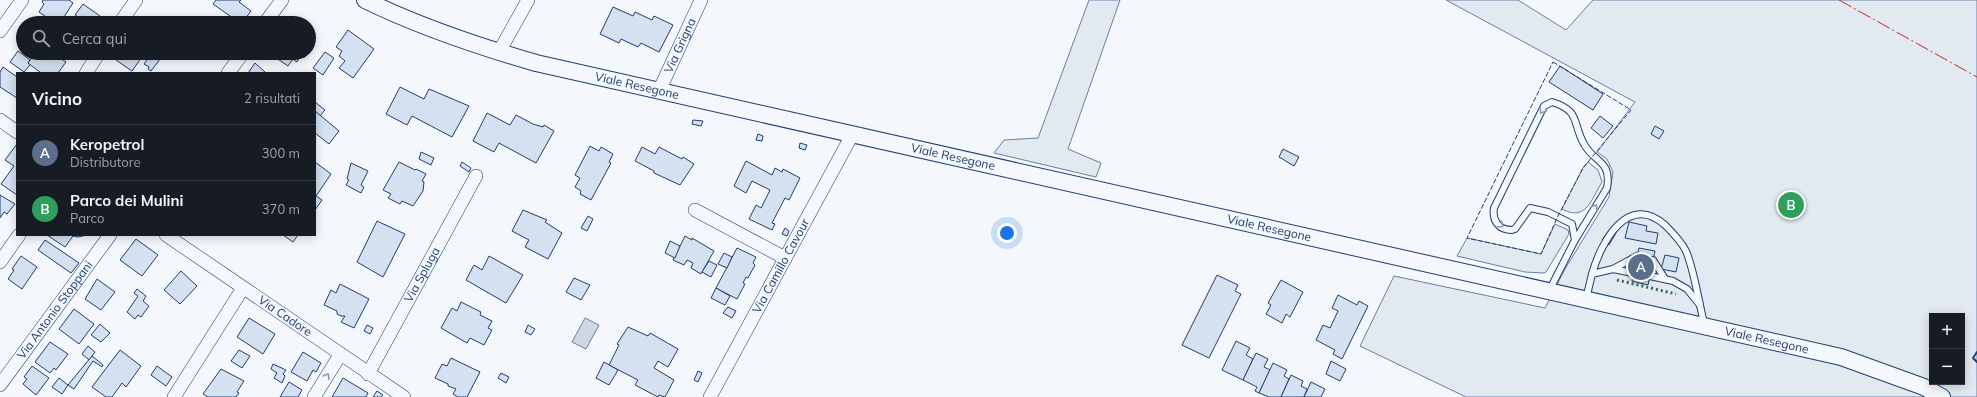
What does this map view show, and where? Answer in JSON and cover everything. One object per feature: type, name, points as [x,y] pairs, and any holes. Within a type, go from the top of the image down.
[{"type":"street","points":[[0,31],[22,0]]},
{"type":"street","points":[[125,16],[136,0]]},
{"type":"street","points":[[270,16],[282,0]]},
{"type":"street","name":"Viale Resegone","points":[[365,0],[398,16],[448,36],[536,63],[1841,358],[1924,387],[1942,397]]},
{"type":"street","points":[[499,52],[528,0]]},
{"type":"street","name":"Via Grigna","points":[[659,91],[701,0]]},
{"type":"street","points":[[87,72],[94,60]]},
{"type":"street","points":[[229,72],[238,60]]},
{"type":"street","points":[[0,120],[16,131]]},
{"type":"street","name":"Via Camillo Cavour","points":[[710,397],[852,135]]},
{"type":"street","name":"Via Spluga","points":[[368,374],[476,176]]},
{"type":"street","points":[[695,210],[786,258]]},
{"type":"street","points":[[0,262],[17,236]]},
{"type":"street","name":"Via Antonio Stoppani","points":[[0,385],[109,236]]},
{"type":"street","name":"Via Cadore","points":[[167,236],[340,355],[404,397]]},
{"type":"street","points":[[174,397],[243,288]]},
{"type":"street","points":[[314,397],[340,355]]},
{"type":"lane","points":[[1548,291],[1575,240],[1607,188],[1609,178],[1603,163],[1588,150],[1583,143],[1573,113],[1564,105],[1552,102],[1544,106],[1494,208],[1493,216],[1497,224],[1512,230],[1515,229],[1530,208],[1548,212],[1572,224],[1575,230],[1575,240]]},
{"type":"lane","points":[[1586,300],[1597,258],[1619,224],[1625,218],[1639,213],[1649,214],[1661,222],[1674,234],[1686,251],[1700,304],[1704,327]]},
{"type":"lane","points":[[1592,274],[1613,268],[1637,256]]},
{"type":"lane","points":[[1653,260],[1665,279]]},
{"type":"lane","points":[[1613,268],[1633,272]]},
{"type":"lane","points":[[1650,276],[1680,284],[1700,304]]},
{"type":"shaded area","points":[[1089,0],[1120,0],[1068,149],[1101,163],[1096,177],[994,153],[1004,140],[1038,138]]},
{"type":"shaded area","points":[[1446,0],[1518,0],[1566,30],[1593,0],[1977,0],[1977,397],[1466,397],[1360,346],[1394,276],[1545,308],[1565,269],[1609,197],[1613,172],[1607,159],[1597,152],[1635,102]]},
{"type":"shaded area","points":[[1588,162],[1598,170],[1602,182],[1591,202],[1582,211],[1577,213],[1562,209],[1583,168]]},
{"type":"shaded area","points":[[1555,224],[1568,230],[1569,234],[1544,273],[1525,272],[1457,256],[1467,238],[1541,254]]},
{"type":"shaded area","points":[[585,318],[599,325],[586,349],[572,342]]},
{"type":"building","points":[[43,0],[69,0],[73,3],[65,16],[45,16],[39,12],[44,4],[42,2]]},
{"type":"building","points":[[216,0],[241,0],[239,2],[251,11],[247,16],[230,16],[213,4]]},
{"type":"building","points":[[83,4],[100,16],[76,16],[75,15]]},
{"type":"building","points":[[613,7],[633,16],[635,12],[652,20],[654,16],[673,25],[659,52],[641,43],[638,47],[621,39],[619,43],[600,34]]},
{"type":"building","points":[[348,30],[374,49],[353,78],[339,68],[345,61],[339,56],[342,51],[336,47]]},
{"type":"building","points":[[325,52],[334,58],[323,75],[313,68]]},
{"type":"building","points":[[16,54],[16,60],[30,60],[28,63],[30,65],[24,72],[10,62]]},
{"type":"building","points":[[30,60],[63,60],[66,62],[59,72],[40,72],[28,63]]},
{"type":"building","points":[[116,60],[140,60],[132,71]]},
{"type":"building","points":[[147,60],[159,60],[151,71],[148,69],[149,67],[144,64]]},
{"type":"building","points":[[279,60],[292,60],[288,66]]},
{"type":"building","points":[[255,63],[265,72],[249,72]]},
{"type":"building","points":[[1560,66],[1603,94],[1593,110],[1549,82]]},
{"type":"building","points":[[3,67],[16,76],[16,97],[0,87],[0,72]]},
{"type":"building","points":[[400,87],[424,99],[429,89],[469,106],[452,137],[412,116],[407,125],[386,114]]},
{"type":"building","points":[[316,103],[325,110],[320,116],[316,112]]},
{"type":"building","points":[[316,112],[339,131],[329,144],[316,134]]},
{"type":"building","points":[[487,113],[510,125],[516,115],[533,124],[543,127],[544,125],[554,131],[536,163],[499,143],[494,152],[473,141]]},
{"type":"building","points":[[1600,116],[1613,126],[1603,138],[1591,128]]},
{"type":"building","points":[[693,120],[703,121],[701,126],[692,124]]},
{"type":"building","points":[[1655,126],[1664,131],[1659,139],[1651,134]]},
{"type":"building","points":[[758,134],[763,136],[762,141],[756,140]]},
{"type":"building","points":[[800,143],[807,145],[805,150],[799,148]]},
{"type":"building","points":[[16,145],[16,194],[1,184],[14,166],[5,160]]},
{"type":"building","points":[[590,146],[599,151],[601,147],[613,154],[609,162],[611,163],[591,200],[580,194],[581,191],[575,187],[580,178],[575,175]]},
{"type":"building","points":[[642,147],[655,154],[659,147],[682,159],[683,157],[694,164],[680,185],[654,173],[654,171],[635,161]]},
{"type":"building","points":[[1283,149],[1299,157],[1294,166],[1279,157]]},
{"type":"building","points":[[421,152],[434,158],[431,165],[419,159]]},
{"type":"building","points":[[746,161],[772,175],[775,168],[782,172],[783,169],[800,178],[789,200],[785,198],[772,223],[775,224],[772,230],[749,219],[756,205],[761,208],[770,190],[752,181],[746,193],[734,186]]},
{"type":"building","points":[[399,162],[426,174],[422,181],[424,182],[423,191],[413,206],[402,201],[400,204],[388,198],[391,194],[383,190]]},
{"type":"building","points":[[462,162],[471,168],[469,172],[460,166]]},
{"type":"building","points":[[316,163],[331,174],[316,196]]},
{"type":"building","points":[[351,163],[368,171],[361,185],[364,187],[361,193],[346,185],[349,180],[347,179]]},
{"type":"building","points":[[0,195],[15,204],[7,214],[4,212],[0,218]]},
{"type":"building","points":[[316,196],[322,200],[316,209]]},
{"type":"building","points":[[523,210],[547,220],[545,222],[562,233],[548,259],[525,247],[529,240],[512,231]]},
{"type":"building","points":[[588,216],[593,219],[587,231],[581,228]]},
{"type":"building","points":[[377,221],[405,234],[383,277],[357,262]]},
{"type":"building","points":[[1629,222],[1647,226],[1646,231],[1658,233],[1656,244],[1625,238]]},
{"type":"building","points":[[785,228],[789,231],[787,236],[782,234]]},
{"type":"building","points":[[1610,229],[1616,233],[1609,245],[1602,240]]},
{"type":"building","points":[[48,236],[73,236],[65,247]]},
{"type":"building","points":[[284,236],[297,236],[293,242]]},
{"type":"building","points":[[685,236],[692,240],[692,238],[714,251],[701,274],[691,268],[693,263],[687,260],[684,265],[673,260]]},
{"type":"building","points":[[136,239],[158,255],[142,276],[120,260]]},
{"type":"building","points":[[45,240],[79,263],[71,273],[38,250]]},
{"type":"building","points":[[670,241],[680,246],[675,258],[665,253]]},
{"type":"building","points":[[737,248],[756,257],[753,263],[755,265],[748,278],[746,277],[743,283],[745,284],[737,299],[716,288]]},
{"type":"building","points":[[1639,248],[1655,251],[1648,285],[1632,281]]},
{"type":"building","points":[[724,253],[732,257],[727,268],[718,264]]},
{"type":"building","points":[[1665,255],[1679,258],[1676,272],[1661,269]]},
{"type":"building","points":[[21,256],[37,267],[22,289],[8,279],[14,270],[12,269]]},
{"type":"building","points":[[489,256],[523,275],[506,303],[466,280],[474,265],[482,270]]},
{"type":"building","points":[[709,261],[717,265],[711,277],[702,272]]},
{"type":"building","points":[[181,271],[197,286],[180,304],[164,290]]},
{"type":"building","points":[[1217,275],[1238,285],[1235,291],[1241,294],[1209,358],[1182,345]]},
{"type":"building","points":[[574,278],[590,285],[581,300],[566,292]]},
{"type":"building","points":[[97,279],[115,292],[101,310],[85,299]]},
{"type":"building","points":[[1281,280],[1303,292],[1290,317],[1286,314],[1282,323],[1266,314],[1271,305],[1268,303]]},
{"type":"building","points":[[340,284],[369,299],[354,328],[341,322],[345,316],[337,314],[337,311],[324,305],[331,290],[336,293]]},
{"type":"building","points":[[716,288],[730,296],[725,305],[711,298]]},
{"type":"building","points":[[137,289],[146,296],[143,301],[149,306],[141,317],[138,315],[135,319],[127,312],[138,296],[134,293]]},
{"type":"building","points":[[1338,295],[1357,305],[1359,301],[1368,306],[1342,359],[1333,354],[1335,350],[1316,340],[1323,325],[1330,328],[1338,311],[1332,308]]},
{"type":"building","points":[[461,302],[481,312],[480,315],[492,321],[488,328],[492,330],[484,345],[470,338],[467,343],[441,328],[452,308],[457,311]]},
{"type":"building","points":[[728,307],[736,311],[732,318],[723,313]]},
{"type":"building","points":[[74,309],[94,324],[79,344],[59,329]]},
{"type":"building","points":[[249,318],[275,334],[263,354],[237,337]]},
{"type":"building","points":[[100,324],[110,333],[101,342],[91,335]]},
{"type":"building","points":[[367,325],[373,328],[370,334],[364,331]]},
{"type":"building","points":[[528,325],[535,329],[531,335],[525,332]]},
{"type":"building","points":[[628,327],[648,336],[650,333],[678,349],[668,367],[658,361],[654,368],[674,380],[665,397],[659,395],[658,397],[635,385],[638,380],[609,365],[619,345],[617,344]]},
{"type":"building","points":[[1236,341],[1250,348],[1246,355],[1253,359],[1243,380],[1222,370]]},
{"type":"building","points":[[50,342],[68,354],[56,370],[54,368],[50,373],[35,362]]},
{"type":"building","points":[[88,346],[95,352],[89,360],[82,354]]},
{"type":"building","points":[[120,350],[141,366],[126,387],[122,383],[112,397],[106,397],[92,387]]},
{"type":"building","points":[[239,350],[250,356],[242,368],[231,361]]},
{"type":"building","points":[[303,352],[321,363],[316,372],[313,370],[307,381],[291,372]]},
{"type":"building","points":[[1256,353],[1268,359],[1264,367],[1270,370],[1259,393],[1255,391],[1257,387],[1243,380]]},
{"type":"building","points":[[92,356],[103,365],[102,367],[93,361],[74,389],[68,385]]},
{"type":"building","points":[[451,358],[480,372],[467,397],[458,397],[453,394],[456,389],[435,378],[442,364],[447,366]]},
{"type":"building","points":[[1331,361],[1346,369],[1340,381],[1326,374]]},
{"type":"building","points":[[604,362],[618,370],[609,385],[596,378]]},
{"type":"building","points":[[1273,363],[1287,370],[1284,376],[1289,379],[1281,397],[1269,397],[1259,393]]},
{"type":"building","points":[[273,364],[286,370],[283,374],[285,376],[282,383],[274,378],[277,373],[271,369]]},
{"type":"building","points":[[32,366],[49,378],[36,395],[23,384],[27,379],[24,377]]},
{"type":"building","points":[[157,366],[172,377],[166,386],[151,375]]},
{"type":"building","points":[[221,369],[244,381],[237,392],[239,393],[236,397],[208,397],[203,394]]},
{"type":"building","points":[[698,371],[702,373],[698,382],[694,380]]},
{"type":"building","points":[[501,373],[509,377],[506,383],[498,378]]},
{"type":"building","points":[[1291,375],[1303,381],[1301,386],[1307,389],[1304,397],[1281,397]]},
{"type":"building","points":[[59,378],[68,385],[62,394],[52,387]]},
{"type":"building","points":[[343,378],[368,393],[366,397],[332,397]]},
{"type":"building","points":[[289,382],[302,390],[298,397],[280,397]]},
{"type":"building","points":[[1311,382],[1325,389],[1321,397],[1304,397]]},
{"type":"building","points":[[377,391],[383,395],[381,397],[373,397]]},
{"type":"hedge","points":[[1617,280],[1676,294]]},
{"type":"fence","points":[[1553,62],[1631,110],[1583,168],[1558,216],[1541,254],[1467,238],[1553,62]]},
{"type":"wall","points":[[1977,352],[1973,358],[1977,362]]},
{"type":"power","points":[[1839,0],[1977,77]]},
{"type":"place","name":"Parco dei Mulini","points":[[1791,205]]},
{"type":"place","name":"Keropetrol","points":[[1641,267]]}]
